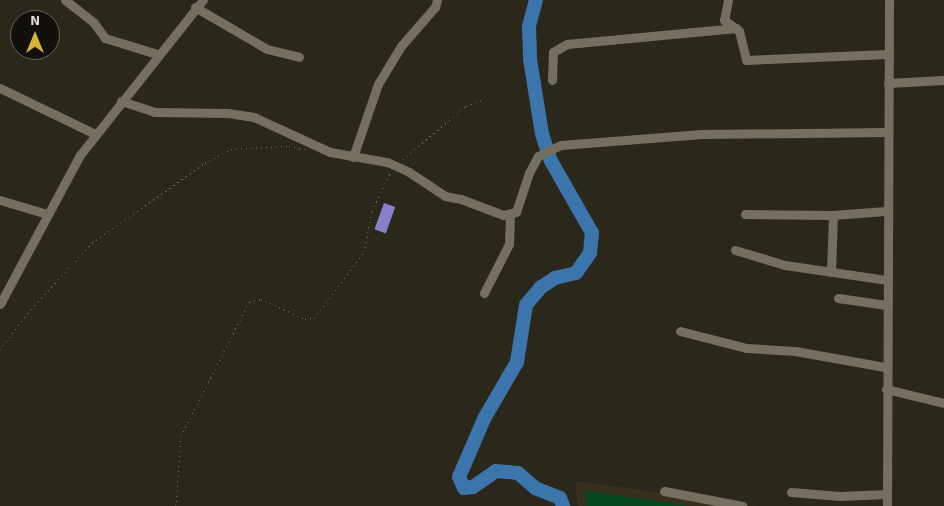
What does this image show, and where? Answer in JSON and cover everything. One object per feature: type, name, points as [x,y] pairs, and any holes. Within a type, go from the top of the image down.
[{"type":"street","points":[[65,0],[94,22],[105,38],[157,54]]},
{"type":"street","points":[[0,304],[48,214],[95,134],[157,54],[195,7],[203,0]]},
{"type":"street","points":[[353,157],[378,84],[401,46],[435,7],[437,0]]},
{"type":"street","points":[[728,0],[724,20],[736,28],[746,60],[888,54]]},
{"type":"street","points":[[887,506],[885,367],[889,0]]},
{"type":"street","points":[[195,7],[267,49],[299,57]]},
{"type":"street","points":[[552,80],[553,52],[566,44],[736,28]]},
{"type":"street","points":[[888,83],[944,80]]},
{"type":"street","points":[[0,88],[95,134]]},
{"type":"street","points":[[121,101],[159,113],[228,113],[254,117],[309,144],[353,157],[396,166],[445,196],[510,215]]},
{"type":"street","points":[[510,215],[518,209],[529,173],[538,156],[561,144],[702,134],[887,132]]},
{"type":"street","points":[[0,200],[48,214]]},
{"type":"street","points":[[745,214],[833,215],[886,211]]},
{"type":"street","points":[[484,293],[509,244],[510,215]]},
{"type":"street","points":[[831,272],[833,215]]},
{"type":"street","points":[[735,250],[785,265],[886,280]]},
{"type":"street","points":[[838,298],[886,306]]},
{"type":"street","points":[[680,331],[746,348],[795,351],[885,367]]},
{"type":"street","points":[[886,389],[944,403]]},
{"type":"street","points":[[664,491],[690,502],[743,506]]},
{"type":"street","points":[[791,492],[840,496],[887,494]]},
{"type":"path","points":[[176,506],[181,436],[249,302],[261,299],[305,319],[314,318],[319,314],[364,252],[378,193],[396,166],[466,106],[484,99]]},
{"type":"path","points":[[0,349],[31,309],[92,244],[205,163],[231,149],[289,146],[303,151],[309,144]]},
{"type":"shaded area","points":[[575,481],[756,506],[578,506]]},
{"type":"green space","points":[[585,491],[685,505],[685,506],[586,506]]},
{"type":"building","points":[[384,203],[395,207],[386,233],[374,229]]},
{"type":"waterway","points":[[536,0],[529,27],[530,59],[542,134],[551,161],[592,233],[590,253],[576,273],[555,278],[541,287],[526,305],[517,362],[484,419],[459,477],[464,488],[473,487],[496,471],[518,473],[535,488],[560,498],[563,506]]}]
